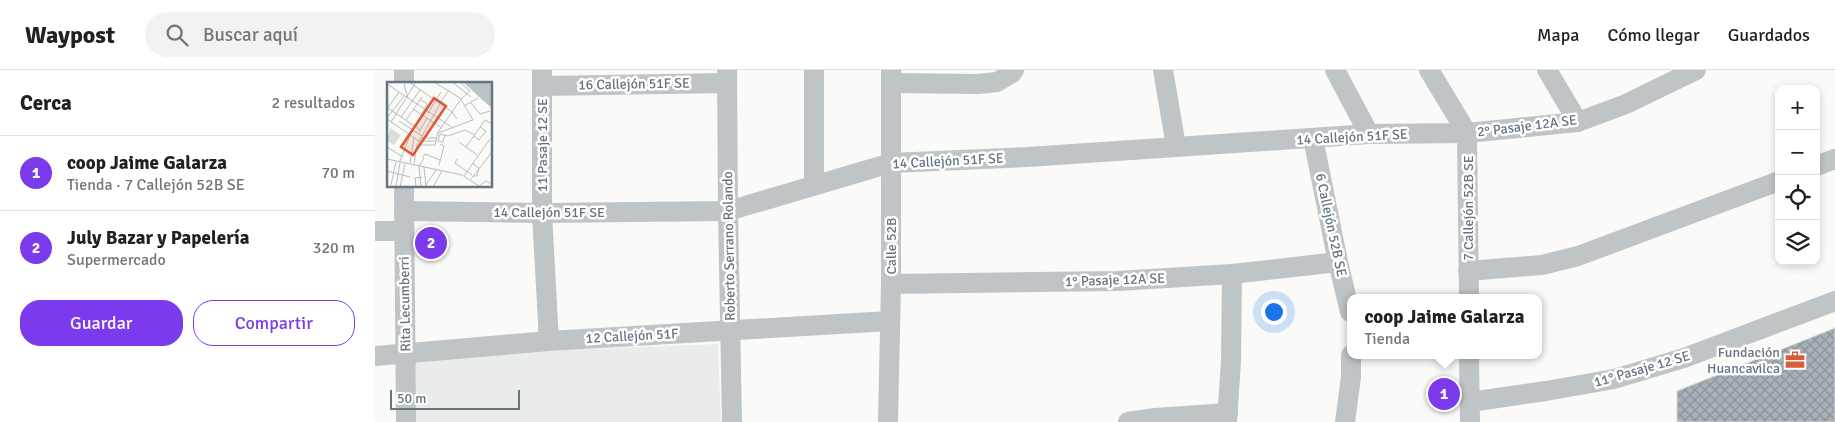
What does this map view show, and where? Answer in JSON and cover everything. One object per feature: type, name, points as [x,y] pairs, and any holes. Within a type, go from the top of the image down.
[{"type":"street","points":[[814,70],[814,185]]},
{"type":"street","points":[[891,76],[978,84],[997,82],[1012,74],[1014,70]]},
{"type":"street","points":[[1163,70],[1176,146]]},
{"type":"street","points":[[1335,70],[1369,134]]},
{"type":"street","points":[[1429,70],[1467,133]]},
{"type":"street","points":[[1547,70],[1578,122]]},
{"type":"street","name":"2° Pasaje 12A SE","points":[[1467,133],[1578,122],[1626,104],[1696,70]]},
{"type":"street","name":"Calle 52B","points":[[888,422],[891,284],[891,76]]},
{"type":"street","name":"16 Callejón 51F SE","points":[[542,78],[727,77]]},
{"type":"street","name":"Roberto Serrano Rolando","points":[[727,77],[732,422]]},
{"type":"street","name":"11 Pasaje 12 SE","points":[[542,78],[542,213],[549,341]]},
{"type":"street","name":"14 Callejón 51F SE","points":[[404,211],[542,213],[728,211],[891,163],[1027,157],[1369,134],[1467,133]]},
{"type":"street","name":"7 Callejón 52B SE","points":[[1467,133],[1469,294]]},
{"type":"street","name":"6 Callejón 52B SE","points":[[1313,138],[1347,300]]},
{"type":"street","points":[[1820,165],[1835,159]]},
{"type":"street","points":[[1468,271],[1542,265],[1578,256],[1775,182]]},
{"type":"street","name":"Rita Lecumberri","points":[[404,188],[406,422]]},
{"type":"street","points":[[375,231],[404,231]]},
{"type":"street","name":"1° Pasaje 12A SE","points":[[891,284],[1118,281],[1232,274],[1338,262]]},
{"type":"street","points":[[1128,422],[1227,418],[1231,361],[1232,274]]},
{"type":"street","name":"11° Pasaje 12 SE","points":[[1470,402],[1614,379],[1684,358],[1835,300]]},
{"type":"street","name":"12 Callejón 51F","points":[[375,356],[549,341],[890,321]]},
{"type":"street","points":[[1345,422],[1351,377],[1351,359]]},
{"type":"street","points":[[1469,359],[1470,422]]},
{"type":"shaded area","points":[[718,344],[721,422],[415,422],[412,356]]},
{"type":"building","points":[[419,229],[443,229],[443,256],[419,256]]},
{"type":"building","name":"Fundación Huancavilca","points":[[1835,328],[1835,422],[1677,422],[1677,391]]},
{"type":"place","name":"July Bazar y Papelería","points":[[431,243]]},
{"type":"place","name":"Fundación Huancavilca","points":[[1795,360]]},
{"type":"place","name":"coop Jaime Galarza","points":[[1444,394]]}]
